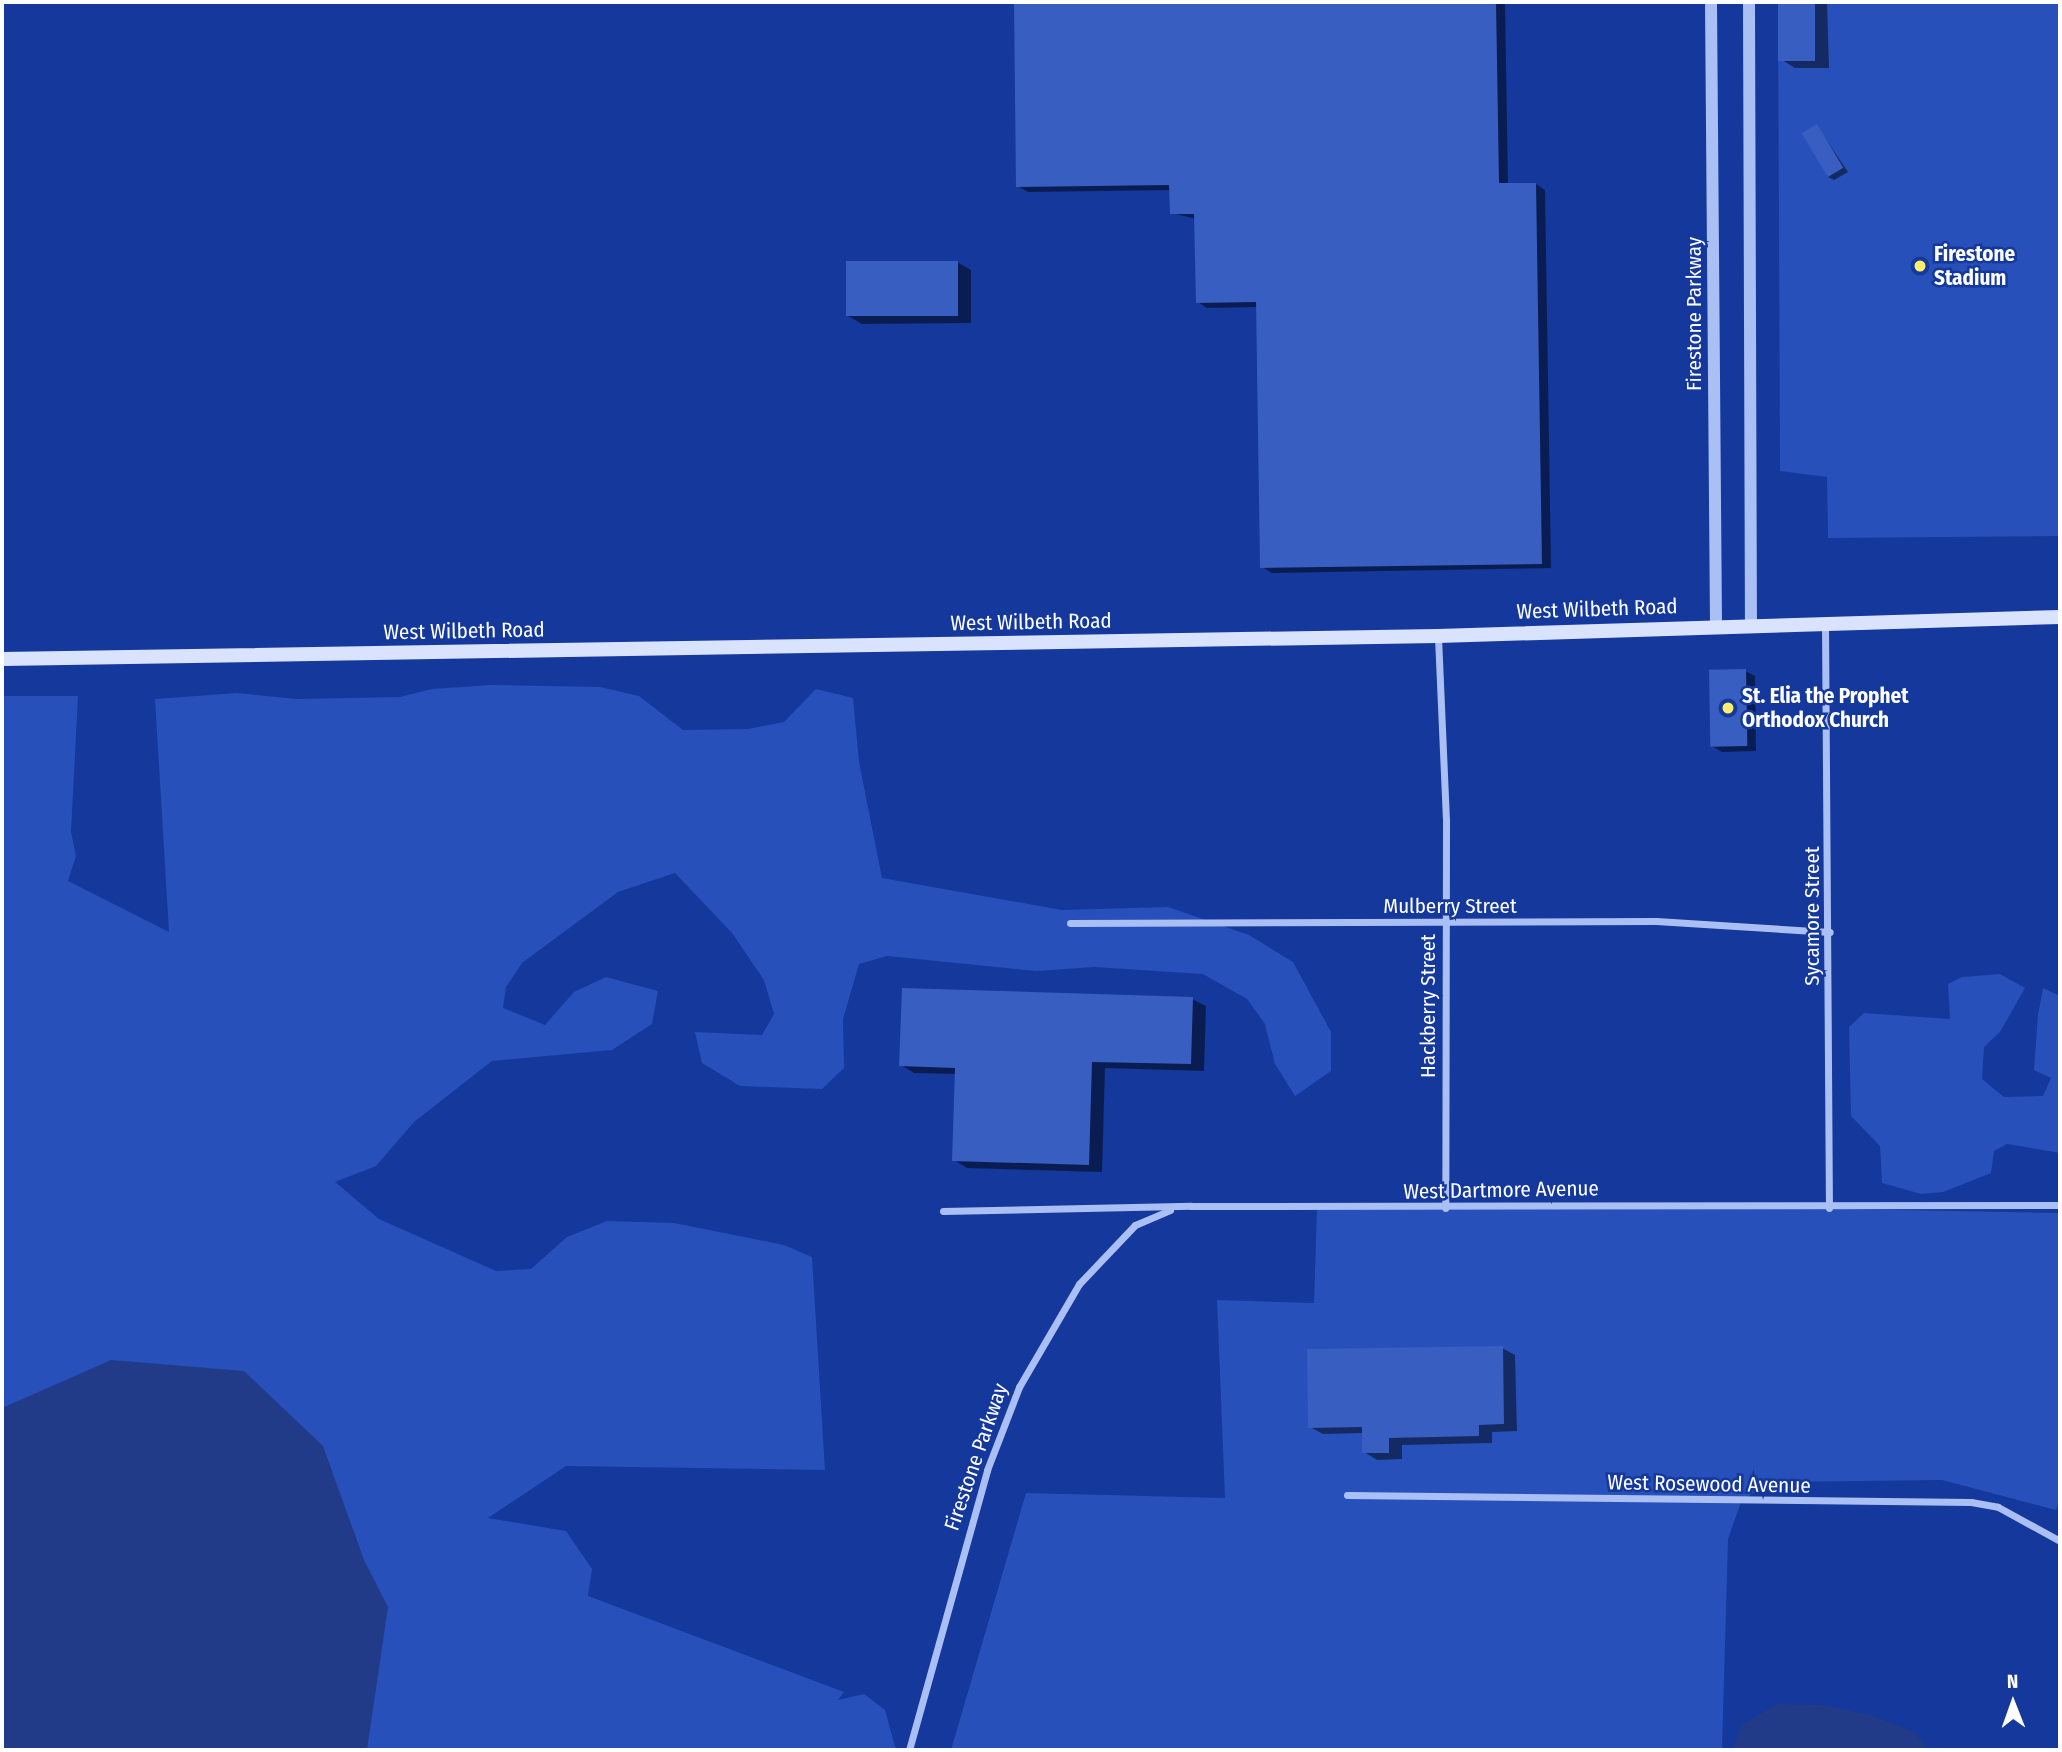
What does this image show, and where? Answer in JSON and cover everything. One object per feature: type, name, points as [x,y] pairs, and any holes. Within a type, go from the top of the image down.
[{"type":"main road","name":"West Wilbeth Road","points":[[2,659],[1438,636],[1716,625],[2060,617]]},
{"type":"street","name":"Firestone Parkway","points":[[1711,2],[1716,625]]},
{"type":"street","points":[[1749,2],[1751,624]]},
{"type":"street","name":"Sycamore Street","points":[[1825,624],[1830,932],[1829,1208]]},
{"type":"street","name":"Hackberry Street","points":[[1438,636],[1446,923],[1445,1208]]},
{"type":"street","name":"Mulberry Street","points":[[1070,923],[1656,921],[1830,932]]},
{"type":"street","name":"West Dartmore Avenue","points":[[943,1211],[1191,1206],[1829,1208],[2060,1205]]},
{"type":"street","name":"Firestone Parkway","points":[[909,1750],[987,1471],[1029,1366],[1079,1284],[1118,1240],[1147,1219],[1191,1206]]},
{"type":"street","name":"West Rosewood Avenue","points":[[1347,1495],[1971,1502],[1998,1507],[2060,1541]]},
{"type":"shaded area","name":"Firestone Stadium","points":[[1778,2],[2060,2],[2060,536],[1828,538],[1827,477],[1780,471]]},
{"type":"shaded area","points":[[492,685],[600,687],[639,696],[683,730],[748,729],[784,722],[816,689],[853,698],[859,762],[882,878],[1062,910],[1168,907],[1249,935],[1293,962],[1331,1032],[1331,1071],[1295,1096],[1275,1064],[1265,1024],[1247,999],[1203,974],[1095,967],[1036,971],[887,956],[859,964],[843,1019],[844,1068],[822,1089],[740,1086],[702,1063],[695,1032],[762,1035],[774,1014],[764,980],[732,933],[675,873],[618,892],[522,963],[506,987],[503,1008],[545,1025],[574,992],[606,977],[658,991],[652,1024],[612,1050],[492,1061],[414,1122],[376,1166],[335,1182],[379,1219],[496,1271],[531,1269],[567,1237],[607,1221],[674,1223],[784,1245],[812,1257],[825,1470],[566,1466],[488,1518],[566,1531],[592,1569],[588,1596],[844,1692],[838,1700],[864,1694],[885,1710],[896,1750],[2,1750],[2,696],[78,696],[71,832],[76,856],[68,881],[169,932],[155,699],[237,693],[297,699],[400,697],[432,689]]},
{"type":"shaded area","points":[[2000,974],[2025,988],[2000,1032],[1984,1047],[1982,1079],[2004,1097],[2043,1096],[2051,1078],[2034,1070],[2043,988],[2060,996],[2060,1153],[2007,1144],[1994,1151],[1991,1173],[1943,1192],[1921,1194],[1882,1183],[1880,1146],[1851,1116],[1849,1027],[1864,1013],[1950,1019],[1948,984],[1962,977]]},
{"type":"shaded area","points":[[1738,1207],[2060,1213],[2060,1501],[2056,1510],[1942,1480],[1768,1482],[1741,1502],[1728,1539],[1722,1750],[951,1750],[1026,1493],[1225,1498],[1217,1300],[1314,1303],[1317,1208]]},
{"type":"shaded area","points":[[111,1360],[244,1371],[323,1446],[364,1560],[388,1607],[367,1750],[2,1750],[2,1408]]},
{"type":"shaded area","points":[[1777,1704],[1822,1705],[1871,1715],[1915,1732],[1928,1750],[1733,1750],[1741,1725]]},
{"type":"building","points":[[1014,2],[1496,2],[1499,183],[1536,183],[1542,564],[1260,568],[1256,302],[1196,303],[1194,214],[1170,214],[1169,185],[1016,187]]},
{"type":"building","points":[[1778,2],[1815,2],[1815,61],[1778,61]]},
{"type":"building","points":[[1817,124],[1843,168],[1828,177],[1802,133]]},
{"type":"building","points":[[846,261],[958,261],[958,316],[846,316]]},
{"type":"building","name":"St. Elia the Prophet Orthodox Church","points":[[1746,669],[1747,746],[1710,747],[1709,670]]},
{"type":"building","points":[[902,988],[1193,997],[1191,1064],[1092,1062],[1089,1165],[952,1161],[955,1068],[899,1066]]},
{"type":"building","points":[[1503,1346],[1504,1424],[1479,1425],[1479,1436],[1389,1438],[1389,1453],[1362,1453],[1362,1427],[1308,1428],[1307,1349]]},
{"type":"place","name":"Firestone Stadium","points":[[1920,266]]},
{"type":"place","name":"St. Elia the Prophet Orthodox Church","points":[[1728,708]]}]
